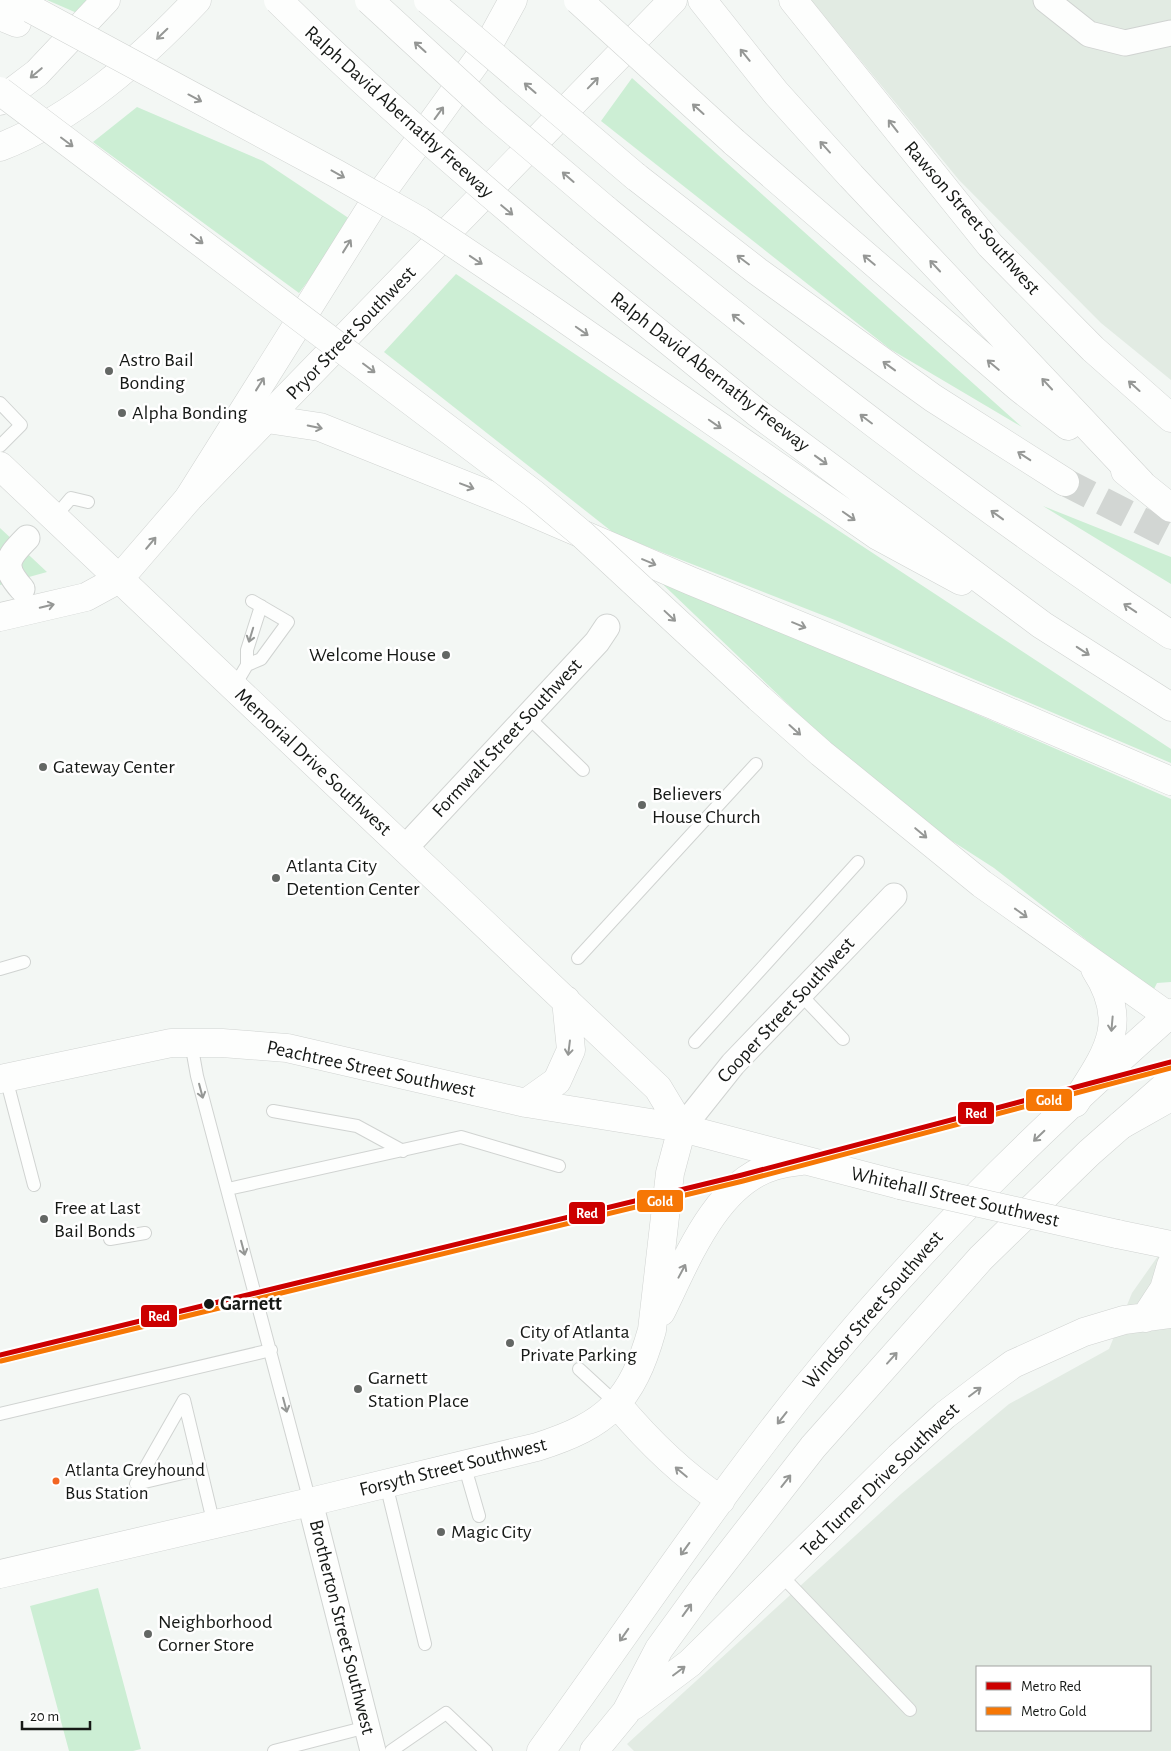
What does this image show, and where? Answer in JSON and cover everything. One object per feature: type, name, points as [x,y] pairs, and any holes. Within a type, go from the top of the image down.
[{"type":"main road","points":[[0,101],[37,73],[106,0]]},
{"type":"main road","points":[[0,147],[20,139],[85,98],[149,46],[197,0]]},
{"type":"main road","name":"Ralph David Abernathy Freeway","points":[[278,0],[337,58],[460,170],[756,412],[1042,625],[1171,707]]},
{"type":"main road","points":[[369,0],[492,113],[756,333],[919,458],[1043,548],[1171,635]]},
{"type":"main road","points":[[428,0],[634,176],[756,271],[933,398],[1065,482]]},
{"type":"main road","points":[[188,499],[372,206],[489,44],[513,0]]},
{"type":"main road","points":[[578,0],[734,142],[1018,387],[1171,508]]},
{"type":"main road","name":"Pryor Street Southwest","points":[[0,618],[86,597],[119,579],[188,499],[673,0]]},
{"type":"main road","points":[[702,0],[776,93],[851,176],[1140,483]]},
{"type":"main road","name":"Rawson Street Southwest","points":[[792,0],[990,245],[1093,349],[1171,418]]},
{"type":"main road","points":[[15,12],[152,75],[337,174],[420,221],[878,536],[1042,625]]},
{"type":"main road","points":[[0,91],[534,494],[583,536],[821,753],[982,884],[1091,963],[1170,1016]]},
{"type":"main road","points":[[267,419],[320,428],[517,506],[691,581],[984,701],[1171,781]]},
{"type":"main road","name":"Memorial Drive Southwest","points":[[0,466],[119,579],[240,676],[405,848],[658,1088],[682,1128]]},
{"type":"main road","points":[[1075,1103],[1101,1062],[1114,1023],[1106,986],[1091,963]]},
{"type":"main road","points":[[526,1103],[557,1081],[571,1050],[566,1000]]},
{"type":"main road","name":"Windsor Street Southwest","points":[[542,1751],[721,1500],[812,1380],[938,1234],[1075,1103],[1170,1016]]},
{"type":"main road","name":"Peachtree Street Southwest","points":[[3,1079],[171,1043],[222,1043],[287,1048],[526,1103],[682,1128]]},
{"type":"main road","points":[[1120,1125],[1171,1081]]},
{"type":"main road","points":[[1120,1125],[1171,1097]]},
{"type":"main road","name":"Ted Turner Drive Southwest","points":[[604,1747],[626,1712],[659,1649],[753,1522],[813,1447],[982,1258],[1033,1205],[1120,1125]]},
{"type":"main road","name":"Whitehall Street Southwest","points":[[682,1128],[802,1161],[900,1185],[1171,1245]]},
{"type":"main road","name":"Forsyth Street Southwest","points":[[0,1574],[386,1484],[564,1438],[589,1427],[617,1404],[627,1392],[637,1374],[652,1330],[670,1173],[682,1128]]},
{"type":"main road","points":[[652,1330],[709,1219],[727,1197],[740,1185],[773,1166],[802,1161]]},
{"type":"main road","points":[[1158,1316],[1171,1265]]},
{"type":"main road","name":"Ted Turner Drive Southwest","points":[[626,1712],[690,1663],[899,1457],[945,1415],[993,1378],[1014,1364],[1077,1335],[1124,1320],[1158,1316]]},
{"type":"main road","points":[[617,1404],[638,1429],[681,1472],[721,1500]]},
{"type":"street","points":[[1046,0],[1089,34],[1125,43],[1171,32]]},
{"type":"street","points":[[8,574],[15,551],[27,538]]},
{"type":"street","name":"Formwalt Street Southwest","points":[[405,848],[597,642],[608,627]]},
{"type":"street","name":"Cooper Street Southwest","points":[[682,1128],[733,1064],[894,896]]},
{"type":"street","name":"Brotherton Street Southwest","points":[[310,1502],[373,1751]]},
{"type":"lane","points":[[0,403],[21,425],[0,446]]},
{"type":"lane","points":[[54,518],[71,498],[88,502]]},
{"type":"lane","points":[[256,604],[288,622],[261,659],[240,676],[256,604]]},
{"type":"lane","points":[[528,717],[583,770]]},
{"type":"lane","points":[[578,958],[756,764]]},
{"type":"lane","points":[[695,1042],[858,862]]},
{"type":"lane","points":[[0,969],[24,962]]},
{"type":"lane","points":[[800,994],[843,1039]]},
{"type":"lane","points":[[191,1043],[197,1076],[310,1502]]},
{"type":"lane","points":[[3,1079],[34,1186]]},
{"type":"lane","points":[[273,1111],[357,1126],[403,1151]]},
{"type":"lane","points":[[228,1189],[461,1137],[559,1166]]},
{"type":"lane","points":[[110,1239],[145,1233]]},
{"type":"lane","points":[[0,1414],[271,1350]]},
{"type":"lane","points":[[579,1369],[617,1404]]},
{"type":"lane","points":[[200,1469],[136,1484],[184,1400],[214,1525]]},
{"type":"lane","points":[[464,1464],[479,1516]]},
{"type":"lane","points":[[386,1484],[425,1644]]},
{"type":"lane","points":[[781,1575],[910,1710]]},
{"type":"lane","points":[[391,1751],[446,1713],[486,1751]]},
{"type":"lane","points":[[274,1751],[367,1727]]},
{"type":"shaded area","points":[[811,0],[1171,0],[1171,380],[1101,323],[959,180]]},
{"type":"shaded area","points":[[1158,1256],[1171,1259],[1171,1751],[634,1751],[627,1744],[901,1494],[1009,1404],[1109,1349],[1132,1293]]},
{"type":"green space","points":[[47,0],[88,0],[77,13]]},
{"type":"green space","points":[[632,78],[1022,427],[890,349],[601,121]]},
{"type":"green space","points":[[137,107],[263,161],[353,221],[299,293],[93,142]]},
{"type":"green space","points":[[456,274],[786,496],[1171,749],[1171,763],[835,620],[615,534],[384,352]]},
{"type":"green space","points":[[1043,506],[1171,557],[1171,584]]},
{"type":"green space","points":[[0,528],[47,572],[0,585]]},
{"type":"green space","points":[[650,572],[1171,799],[1171,982],[1157,983],[1154,989],[1143,984],[994,868],[921,821],[813,728]]},
{"type":"green space","points":[[98,1588],[141,1749],[133,1751],[69,1751],[30,1606]]},
{"type":"tunnel","points":[[1065,482],[1171,536]]},
{"type":"metro line","name":"Red","points":[[0,1355],[742,1175],[1171,1062]]},
{"type":"metro line","name":"Gold","points":[[1,1361],[743,1181],[1171,1068]]},
{"type":"place","name":"Astro Bail Bonding","points":[[109,371]]},
{"type":"place","name":"Alpha Bonding","points":[[122,413]]},
{"type":"place","name":"Welcome House","points":[[446,655]]},
{"type":"place","name":"Gateway Center","points":[[43,767]]},
{"type":"place","name":"Believers House Church","points":[[642,805]]},
{"type":"place","name":"Atlanta City Detention Center","points":[[276,878]]},
{"type":"place","name":"Free at Last Bail Bonds","points":[[44,1219]]},
{"type":"place","name":"Garnett","points":[[209,1304]]},
{"type":"place","name":"City of Atlanta Private Parking","points":[[510,1343]]},
{"type":"place","name":"Garnett Station Place","points":[[358,1389]]},
{"type":"place","name":"Atlanta Greyhound Bus Station","points":[[56,1481]]},
{"type":"place","name":"Magic City","points":[[441,1532]]},
{"type":"place","name":"Neighborhood Corner Store","points":[[148,1634]]}]
